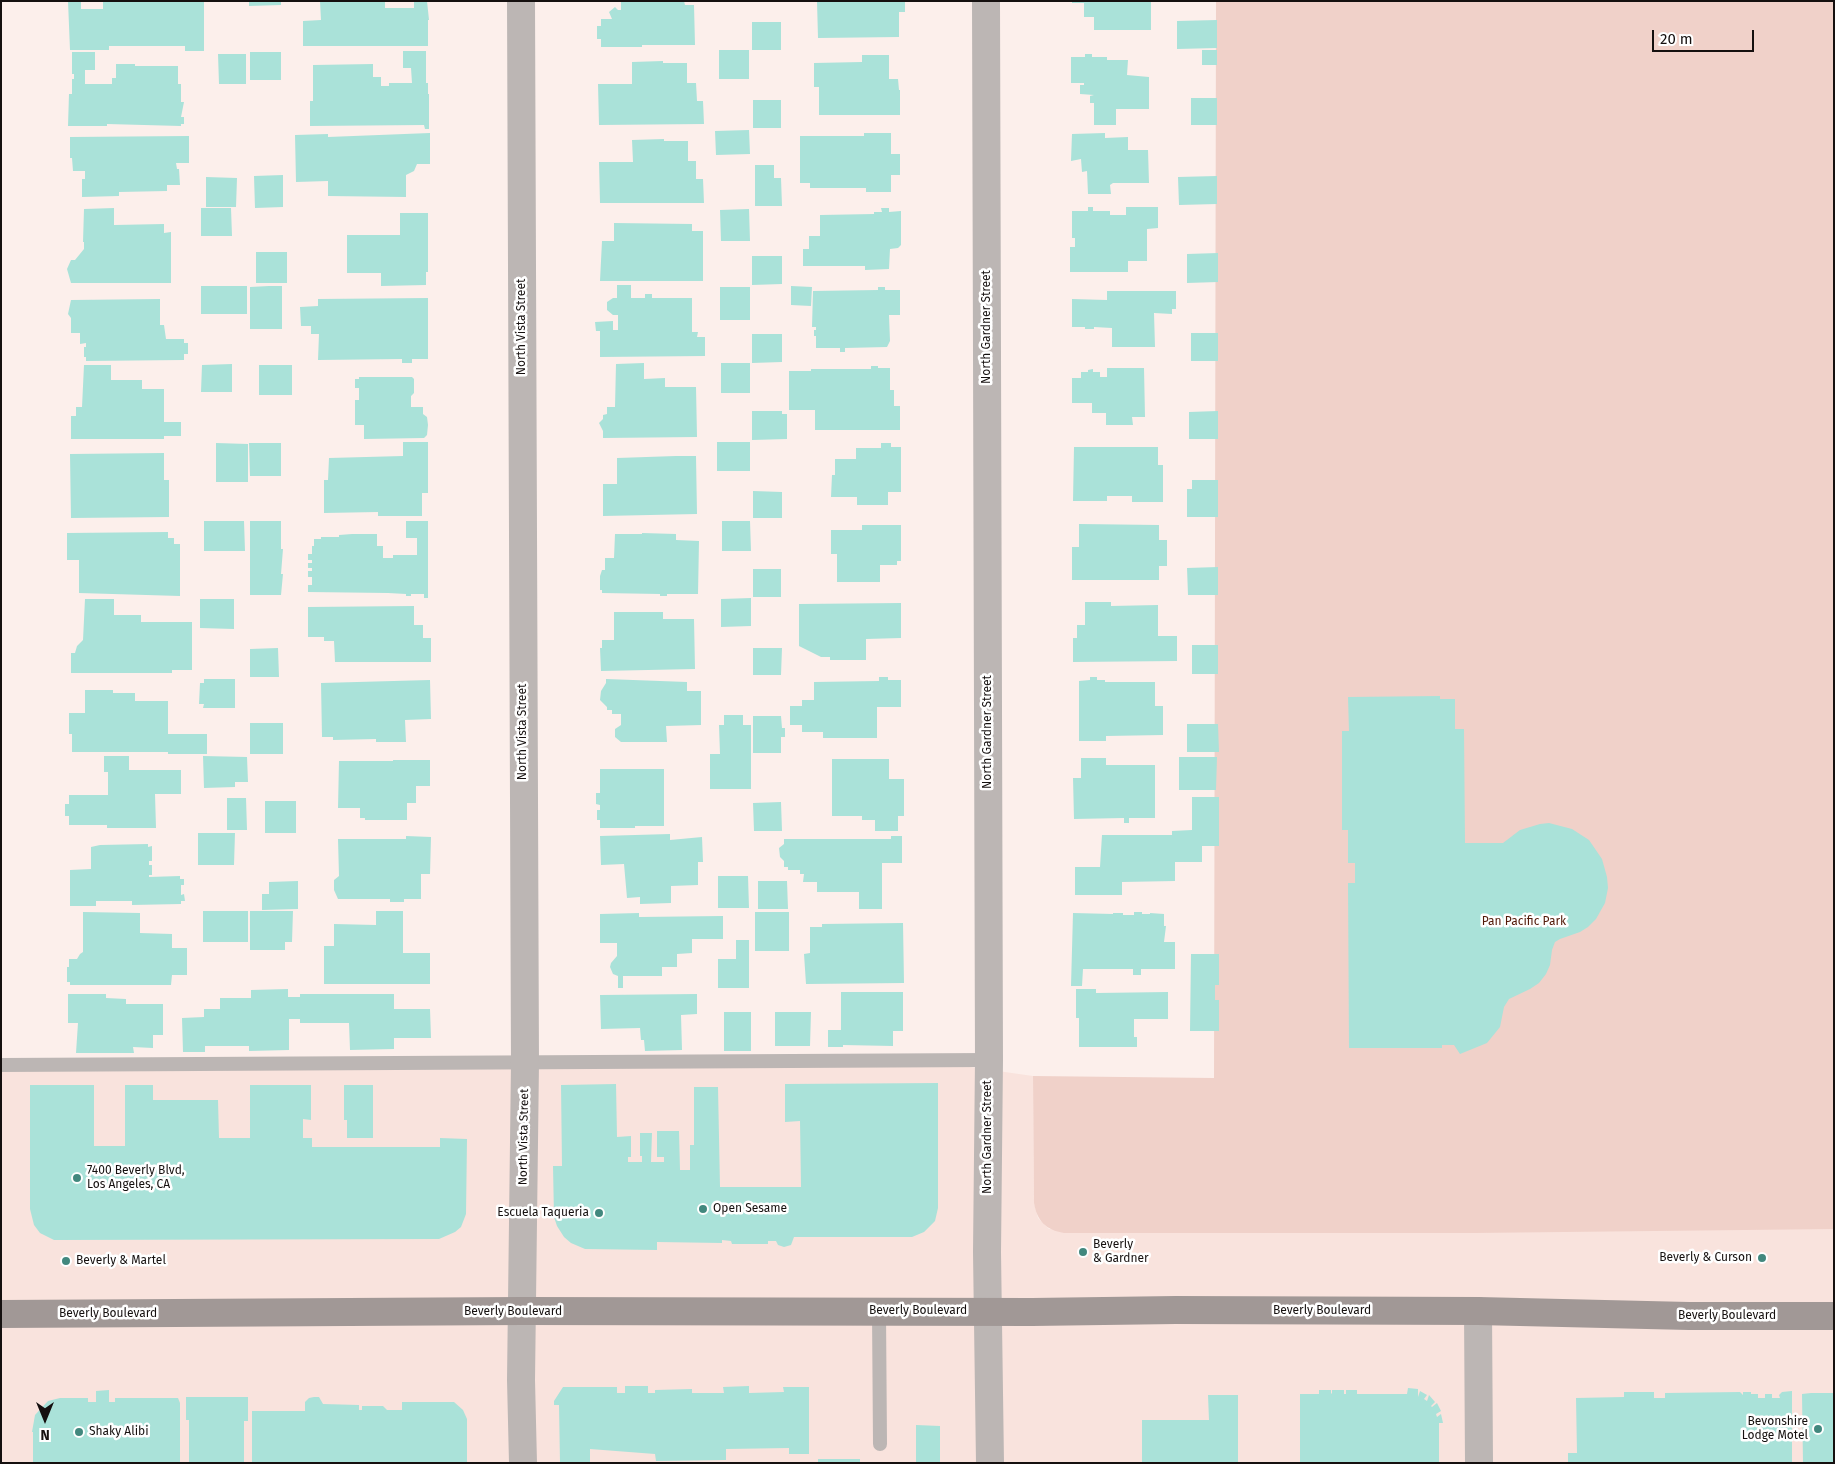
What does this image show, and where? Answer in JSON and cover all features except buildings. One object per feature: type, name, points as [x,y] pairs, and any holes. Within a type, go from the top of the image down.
[{"type":"main road","name":"Beverly Boulevard","points":[[1,1314],[522,1311],[1478,1311],[1689,1316],[1834,1316]]},
{"type":"street","name":"North Vista Street","points":[[521,1],[524,1063],[521,1380],[523,1463]]},
{"type":"street","name":"North Gardner Street","points":[[986,1],[990,1463]]},
{"type":"street","points":[[1478,1311],[1479,1463]]},
{"type":"lane","points":[[1,1065],[989,1060]]},
{"type":"lane","points":[[879,1312],[880,1444]]},
{"type":"shaded area","points":[[1,1064],[949,1064],[1033,1076],[1034,1203],[1038,1218],[1049,1229],[1834,1229],[1834,1463],[1,1463]]},
{"type":"green space","name":"Pan Pacific Park","points":[[1216,1],[1834,1],[1834,1229],[1474,1233],[1064,1233],[1047,1227],[1037,1215],[1034,1203],[1033,1076],[1214,1078]]},
{"type":"place","name":"7400 Beverly Blvd, Los Angeles, CA","points":[[77,1178]]},
{"type":"place","name":"Open Sesame","points":[[703,1209]]},
{"type":"place","name":"Escuela Taqueria","points":[[599,1213]]},
{"type":"place","name":"Beverly & Gardner","points":[[1083,1252]]},
{"type":"place","name":"Beverly & Curson","points":[[1762,1258]]},
{"type":"place","name":"Beverly & Martel","points":[[66,1261]]},
{"type":"place","name":"Bevonshire Lodge Motel","points":[[1818,1429]]},
{"type":"place","name":"Shaky Alibi","points":[[79,1432]]}]
